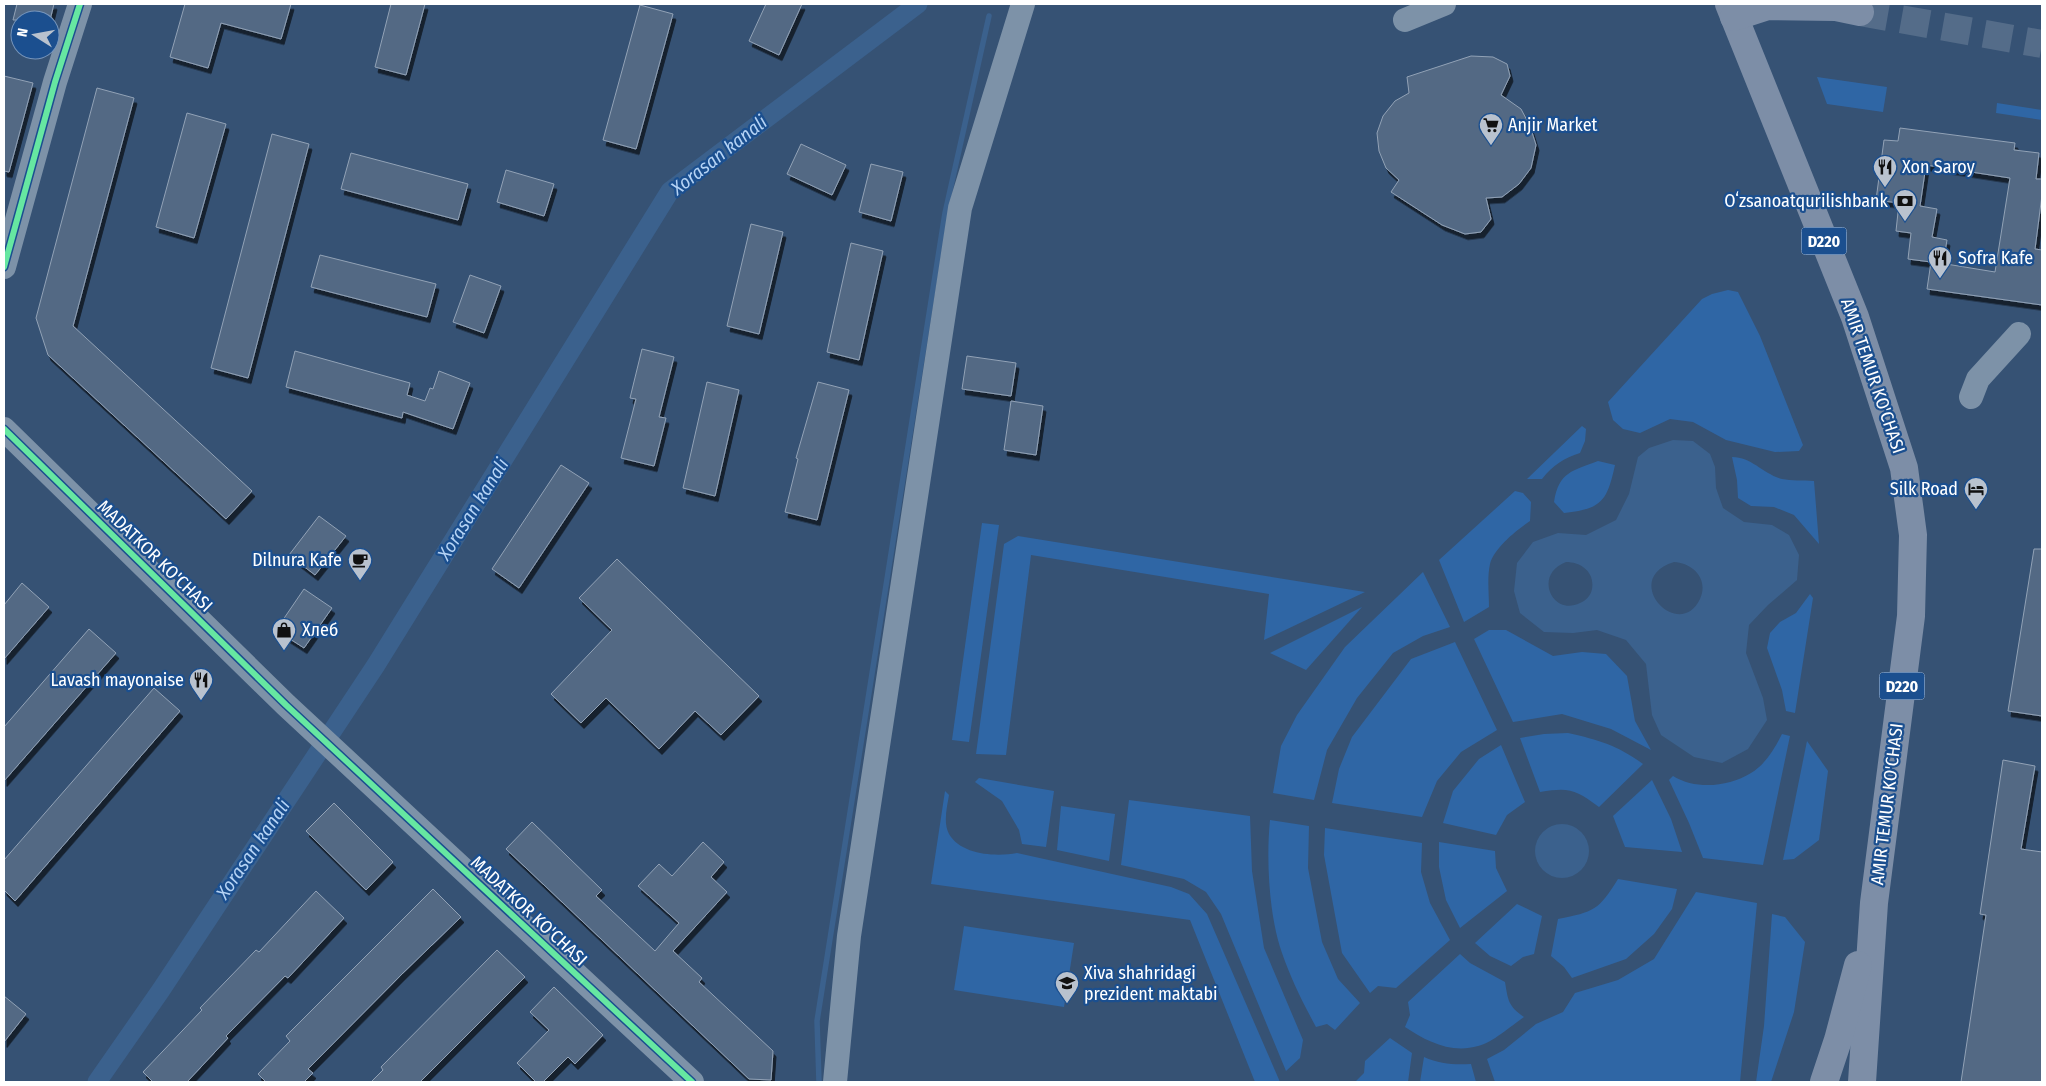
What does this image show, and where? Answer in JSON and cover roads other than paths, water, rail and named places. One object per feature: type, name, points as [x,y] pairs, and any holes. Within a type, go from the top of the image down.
[{"type":"main road","points":[[1732,10],[1768,6],[1836,7],[1860,12]]},
{"type":"main road","name":"AMIR TEMUR KO'CHASI","points":[[1732,10],[1855,316],[1904,468],[1913,535],[1911,616],[1874,903],[1862,1082]]},
{"type":"main road","name":"AMIR TEMUR KO'CHASI","points":[[1824,1082],[1838,1040],[1874,903]]},
{"type":"street","points":[[4,267],[55,82],[80,4]]},
{"type":"street","points":[[835,1082],[849,936],[960,208],[1023,4]]},
{"type":"street","points":[[1405,20],[1444,4]]},
{"type":"street","points":[[1971,397],[1978,379],[2019,334]]},
{"type":"street","name":"MADATKOR KO'CHASI","points":[[4,429],[345,762],[692,1082]]},
{"type":"waterway","name":"Xorasan kanali","points":[[97,1082],[161,990],[376,665],[670,191],[918,4]]},
{"type":"waterway","points":[[819,1082],[817,1021],[945,213],[989,16]]},
{"type":"tunnel","points":[[1860,12],[2042,44]]},
{"type":"place","name":"Anjir Market","points":[[1491,146]]},
{"type":"place","name":"Xon Saroy","points":[[1885,188]]},
{"type":"place","name":"Oʻzsanoatqurilishbank","points":[[1905,222]]},
{"type":"place","name":"Sofra Kafe","points":[[1940,279]]},
{"type":"place","name":"Silk Road","points":[[1976,510]]},
{"type":"place","name":"Dilnura Kafe","points":[[360,581]]},
{"type":"place","name":"Хлеб","points":[[284,651]]},
{"type":"place","name":"Lavash mayonaise","points":[[201,701]]},
{"type":"place","name":"Xiva shahridagi prezident maktabi","points":[[1067,1004]]}]
